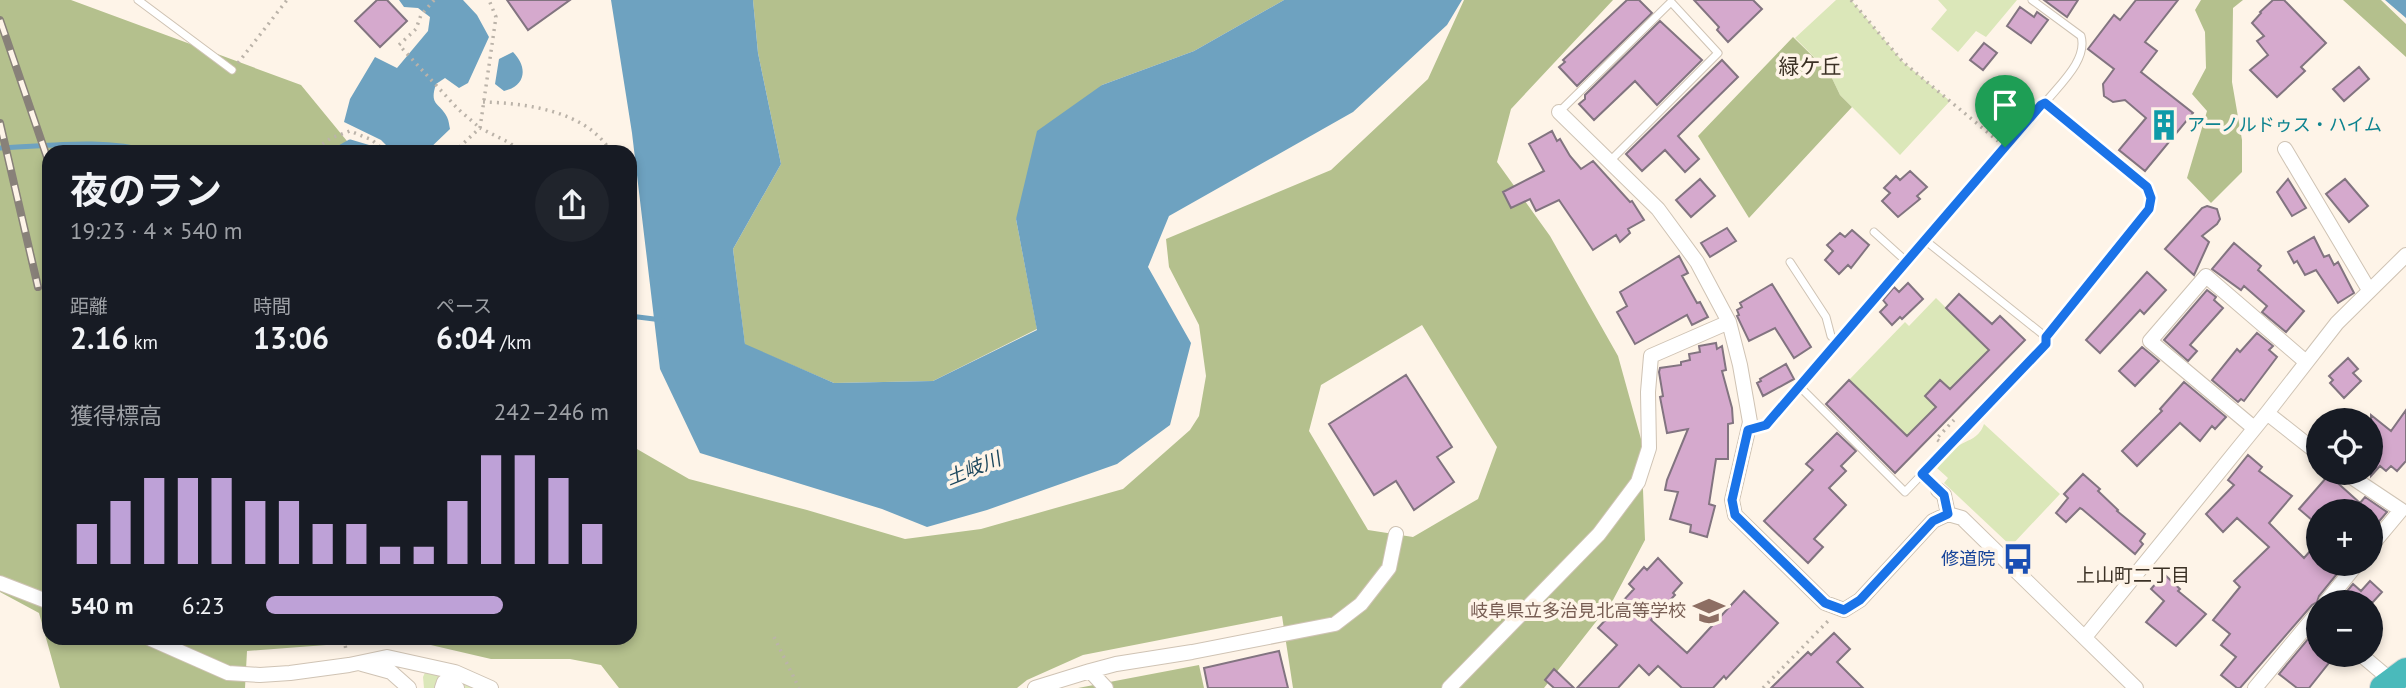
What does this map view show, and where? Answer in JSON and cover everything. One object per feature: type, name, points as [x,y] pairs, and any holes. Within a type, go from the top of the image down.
[{"type":"street","points":[[1559,112],[1658,209],[1697,262],[1729,323],[1750,422],[1732,500],[1735,515],[1825,603],[1844,610],[1860,600],[1933,521],[1948,514],[1962,518],[2136,688]]},
{"type":"street","points":[[2285,149],[2369,290]]},
{"type":"street","points":[[2085,637],[2337,323],[2406,255]]},
{"type":"street","points":[[2254,428],[2150,341],[2206,276],[2306,362]]},
{"type":"street","points":[[1449,688],[1599,534],[1638,482],[1649,449],[1648,392],[1651,356],[1729,323]]},
{"type":"street","points":[[2267,413],[2306,444]]},
{"type":"street","points":[[2366,485],[2404,507],[2383,532]]},
{"type":"street","points":[[1938,490],[1944,495],[1948,514]]},
{"type":"street","points":[[1035,688],[1115,664],[1335,624],[1361,604],[1388,568],[1396,534]]},
{"type":"street","points":[[2336,590],[2347,576]]},
{"type":"street","points":[[0,583],[42,600]]},
{"type":"street","points":[[2255,688],[2306,629]]},
{"type":"street","points":[[165,645],[228,673],[290,673],[349,666],[387,657],[428,666],[461,684]]},
{"type":"street","points":[[354,663],[391,672],[409,688],[416,671],[428,666]]},
{"type":"street","points":[[2377,667],[2394,680]]},
{"type":"street","points":[[1090,671],[1106,688]]},
{"type":"street","points":[[442,688],[444,682],[491,688]]},
{"type":"lane","points":[[138,0],[232,70]]},
{"type":"lane","points":[[1748,430],[1766,425],[1800,387],[2045,103],[2080,57],[2084,46],[2081,36],[2032,0]]},
{"type":"lane","points":[[1559,112],[1671,2],[1718,53],[1610,160]]},
{"type":"lane","points":[[1800,387],[1905,492],[2042,349],[2046,344],[2046,337],[2149,209],[2151,198],[2147,187],[2045,103]]},
{"type":"lane","points":[[1874,232],[1907,262]]},
{"type":"lane","points":[[1926,241],[2046,337]]},
{"type":"lane","points":[[1790,262],[1826,317],[1831,335],[1838,343]]},
{"type":"lane","points":[[1922,474],[1938,490]]},
{"type":"path","points":[[232,70],[287,0]]},
{"type":"path","points":[[462,145],[480,128],[496,17],[489,0]]},
{"type":"path","points":[[1851,0],[1903,62],[2005,147]]},
{"type":"path","points":[[432,2],[421,15],[416,29],[399,45],[458,109],[480,128],[512,145]]},
{"type":"path","points":[[483,102],[511,103],[568,115],[608,145]]},
{"type":"path","points":[[321,145],[350,131],[378,145]]},
{"type":"path","points":[[1940,442],[1936,439],[1954,420]]},
{"type":"path","points":[[1763,688],[1828,622],[1835,607]]},
{"type":"path","points":[[774,637],[799,688]]},
{"type":"green space","points":[[0,0],[71,0],[301,85],[350,145],[42,145],[42,624],[39,613],[0,592]]},
{"type":"green space","points":[[753,0],[1284,0],[1194,51],[1102,85],[1016,219],[1037,329],[933,381],[834,383],[745,345],[733,249],[781,164],[758,53]]},
{"type":"green space","points":[[1464,0],[1613,0],[1511,109],[1497,162],[1550,236],[1618,356],[1641,439],[1645,540],[1613,600],[1544,688],[1293,688],[1282,616],[1083,655],[1027,680],[1017,688],[619,688],[601,665],[570,659],[491,659],[431,645],[637,645],[637,449],[689,479],[905,539],[981,529],[1123,489],[1190,430],[1199,416],[1206,376],[1199,325],[1169,267],[1166,239],[1331,170],[1428,79]],"holes":[[[1422,325],[1497,447],[1478,499],[1413,537],[1368,530],[1309,431],[1321,385]]]},
{"type":"green space","points":[[1836,0],[1851,0],[1903,62],[1950,101],[1900,155],[1840,95],[1829,72],[1795,38]]},
{"type":"green space","points":[[1938,0],[2017,0],[1986,37],[1976,31],[1958,52],[1931,29],[1947,10]]},
{"type":"green space","points":[[2201,0],[2243,0],[2233,8],[2232,82],[2242,140],[2242,172],[2211,203],[2187,178],[2207,111],[2192,94],[2206,68],[2205,32],[2195,10]]},
{"type":"green space","points":[[2343,0],[2381,0],[2406,24],[2406,57]]},
{"type":"green space","points":[[1793,37],[1829,72],[1840,95],[1852,107],[1749,218],[1698,136]]},
{"type":"green space","points":[[1936,298],[1989,350],[1950,389],[1940,380],[1925,396],[1936,407],[1907,436],[1849,380],[1905,322],[1909,326]]},
{"type":"green space","points":[[1984,424],[2060,494],[2011,546],[1944,483],[1948,478],[1937,468],[1955,448],[1977,435]]},
{"type":"green space","points":[[48,645],[326,645],[247,651],[245,688],[60,688]]},
{"type":"green space","points":[[1199,665],[1204,688],[1078,688]]},
{"type":"green space","points":[[427,668],[477,688],[424,688],[423,677]]},
{"type":"water","points":[[399,0],[463,0],[477,15],[489,37],[468,83],[459,88],[445,78],[436,84],[434,100],[447,117],[450,129],[433,145],[386,145],[344,122],[350,99],[375,57],[397,68],[428,31],[430,17],[418,8],[404,7]]},
{"type":"water","name":"土岐川","points":[[611,0],[753,0],[758,53],[781,164],[733,249],[745,344],[834,383],[933,381],[1037,330],[1016,219],[1037,131],[1102,85],[1194,51],[1284,0],[1462,0],[1447,25],[1353,112],[1169,216],[1148,267],[1191,343],[1170,425],[1117,464],[987,510],[927,527],[882,509],[700,453],[660,369],[637,175],[637,145],[633,145]]},
{"type":"water","points":[[2385,0],[2406,0],[2406,18]]},
{"type":"water","points":[[513,52],[521,64],[522,75],[517,85],[504,91],[495,84],[499,59]]},
{"type":"building","points":[[377,0],[387,0],[407,21],[380,47],[355,21]]},
{"type":"building","points":[[507,0],[570,0],[528,30]]},
{"type":"building","points":[[1627,0],[1639,0],[1652,13],[1577,86],[1559,67],[1565,62],[1563,60]]},
{"type":"building","points":[[1694,0],[1753,0],[1762,9],[1728,42],[1717,30],[1719,27]]},
{"type":"building","points":[[2044,0],[2078,0],[2067,17]]},
{"type":"building","points":[[2136,0],[2178,0],[2145,42],[2157,51],[2141,72],[2193,113],[2145,171],[2119,150],[2146,118],[2125,100],[2113,102],[2104,96],[2103,84],[2114,69],[2088,49],[2114,15],[2120,20]]},
{"type":"building","points":[[2273,0],[2284,0],[2326,43],[2301,67],[2305,71],[2277,97],[2250,70],[2268,55],[2257,41],[2264,36],[2252,23]]},
{"type":"building","points":[[2020,7],[2034,17],[2037,12],[2048,20],[2031,43],[2007,26]]},
{"type":"building","points":[[1660,21],[1702,60],[1657,105],[1635,81],[1594,120],[1579,104],[1585,99],[1585,95]]},
{"type":"building","points":[[1984,43],[1997,53],[1983,70],[1970,60]]},
{"type":"building","points":[[1722,60],[1738,77],[1678,136],[1699,159],[1685,172],[1665,150],[1642,171],[1626,154]]},
{"type":"building","points":[[2359,67],[2369,79],[2344,101],[2333,89]]},
{"type":"building","points":[[1552,131],[1581,169],[1593,161],[1630,202],[1632,201],[1644,220],[1628,229],[1630,233],[1620,242],[1616,235],[1593,250],[1559,200],[1536,211],[1530,199],[1511,208],[1503,192],[1544,171],[1529,144]]},
{"type":"building","points":[[1910,171],[1927,187],[1917,196],[1920,199],[1898,217],[1882,201],[1890,193],[1884,188],[1896,176],[1900,180]]},
{"type":"building","points":[[1700,179],[1715,196],[1691,217],[1676,200]]},
{"type":"building","points":[[2288,179],[2306,208],[2292,216],[2277,192]]},
{"type":"building","points":[[2345,179],[2368,206],[2349,222],[2326,194]]},
{"type":"building","points":[[2207,206],[2217,209],[2220,219],[2202,236],[2209,242],[2194,275],[2165,249],[2202,208]]},
{"type":"building","points":[[1727,228],[1736,241],[1710,257],[1701,243]]},
{"type":"building","points":[[1852,230],[1869,245],[1851,268],[1848,265],[1839,274],[1825,260],[1833,251],[1827,245],[1840,233],[1845,237]]},
{"type":"building","points":[[2314,237],[2324,257],[2329,255],[2334,265],[2338,262],[2354,293],[2338,303],[2316,270],[2305,275],[2288,252]]},
{"type":"building","points":[[2234,243],[2261,266],[2258,270],[2304,311],[2286,332],[2262,312],[2267,306],[2244,286],[2241,290],[2212,269]]},
{"type":"building","points":[[1679,256],[1688,273],[1682,276],[1708,317],[1692,325],[1687,315],[1635,344],[1617,312],[1627,306],[1620,292]]},
{"type":"building","points":[[2147,272],[2166,290],[2144,314],[2140,310],[2100,353],[2086,340]]},
{"type":"building","points":[[1908,283],[1923,299],[1892,325],[1880,312],[1887,305],[1883,300],[1894,287],[1899,292]]},
{"type":"building","points":[[1772,284],[1811,347],[1794,358],[1775,328],[1749,341],[1737,316],[1737,310],[1742,307],[1740,303]]},
{"type":"building","points":[[2207,290],[2223,308],[2190,345],[2197,351],[2188,361],[2164,340]]},
{"type":"building","points":[[1959,294],[1992,324],[2000,316],[2025,340],[1895,473],[1826,404],[1849,380],[1907,436],[1936,407],[1925,396],[1940,380],[1950,389],[1989,350],[1946,308]]},
{"type":"building","points":[[2257,333],[2273,346],[2269,350],[2277,357],[2244,401],[2241,399],[2238,402],[2212,380],[2237,349],[2240,352]]},
{"type":"building","points":[[1716,343],[1717,349],[1722,346],[1726,370],[1722,371],[1732,408],[1733,423],[1728,424],[1728,459],[1716,459],[1709,504],[1715,506],[1707,537],[1690,532],[1691,525],[1670,519],[1678,492],[1665,490],[1667,480],[1688,429],[1667,433],[1660,397],[1663,396],[1659,372],[1660,368],[1681,365],[1681,362],[1690,360],[1689,354],[1700,352],[1699,346]]},
{"type":"building","points":[[2142,347],[2159,361],[2135,386],[2119,371]]},
{"type":"building","points":[[2348,358],[2358,369],[2353,373],[2361,381],[2344,398],[2330,383],[2333,380],[2329,376]]},
{"type":"building","points":[[1786,364],[1794,379],[1763,396],[1757,383]]},
{"type":"building","points":[[1406,375],[1452,447],[1437,457],[1454,482],[1414,510],[1396,481],[1374,495],[1329,424]]},
{"type":"building","points":[[2184,382],[2226,417],[2215,429],[2212,426],[2200,441],[2180,423],[2137,466],[2122,451],[2162,411],[2160,409]]},
{"type":"building","points":[[2406,410],[2406,461],[2397,471],[2391,466],[2386,471],[2383,468],[2383,425],[2391,431]]},
{"type":"building","points":[[1837,433],[1856,451],[1841,466],[1846,471],[1829,488],[1846,505],[1814,539],[1823,547],[1808,563],[1764,521],[1813,470],[1806,464]]},
{"type":"building","points":[[2248,455],[2262,467],[2259,471],[2292,496],[2269,523],[2304,558],[2306,556],[2306,576],[2335,576],[2324,590],[2306,590],[2306,612],[2240,688],[2221,675],[2236,657],[2221,645],[2230,634],[2213,620],[2240,587],[2234,581],[2269,547],[2237,518],[2223,532],[2206,514],[2234,485],[2228,480]]},
{"type":"building","points":[[2083,474],[2100,489],[2098,491],[2117,511],[2145,534],[2140,541],[2143,544],[2135,554],[2082,509],[2066,522],[2056,513],[2068,498],[2064,494]]},
{"type":"building","points":[[2320,485],[2340,485],[2356,499],[2308,499]]},
{"type":"building","points":[[2306,501],[2306,515],[2299,509]]},
{"type":"building","points":[[1658,558],[1682,583],[1673,593],[1675,595],[1651,620],[1687,653],[1744,591],[1778,623],[1726,679],[1724,676],[1713,688],[1682,688],[1658,666],[1649,675],[1639,665],[1618,688],[1577,688],[1617,645],[1598,628],[1634,589],[1629,584],[1644,567],[1647,570]]},
{"type":"building","points":[[2164,574],[2180,589],[2178,591],[2206,614],[2176,646],[2146,622],[2164,601],[2151,589]]},
{"type":"building","points":[[2370,581],[2380,590],[2362,590]]},
{"type":"building","points":[[2353,584],[2360,590],[2348,590]]},
{"type":"building","points":[[1834,633],[1850,649],[1837,662],[1863,688],[1771,688],[1808,652],[1811,655]]},
{"type":"building","points":[[2306,641],[2306,667],[2326,667],[2309,688],[2297,688],[2279,674]]},
{"type":"building","points":[[1279,651],[1288,688],[1208,688],[1204,668]]},
{"type":"building","points":[[1554,669],[1574,688],[1554,688],[1545,680]]},
{"type":"waterway","points":[[345,145],[350,142],[360,145]]},
{"type":"waterway","points":[[57,145],[114,145]]},
{"type":"waterway","points":[[0,148],[42,146]]},
{"type":"waterway","points":[[637,317],[662,320]]},
{"type":"railway","points":[[0,20],[43,145]]},
{"type":"railway","points":[[0,123],[38,287]]},
{"type":"place","name":"アーノルドゥス・ハイム","points":[[2164,125]]},
{"type":"place","name":"修道院","points":[[2018,559]]},
{"type":"place","name":"岐阜県立多治見北高等学校","points":[[1709,611]]},
{"type":"district","name":"緑ケ丘","points":[[1810,67]]},
{"type":"district","name":"上山町二丁目","points":[[2133,575]]},
{"type":"route","points":[[2045,103],[2147,187],[2151,198],[2149,209],[2046,337],[2046,344],[1922,474],[1944,495],[1948,514],[1933,521],[1860,600],[1844,610],[1825,603],[1735,515],[1732,500],[1748,430],[1766,425],[2005,147],[2045,103]]}]
